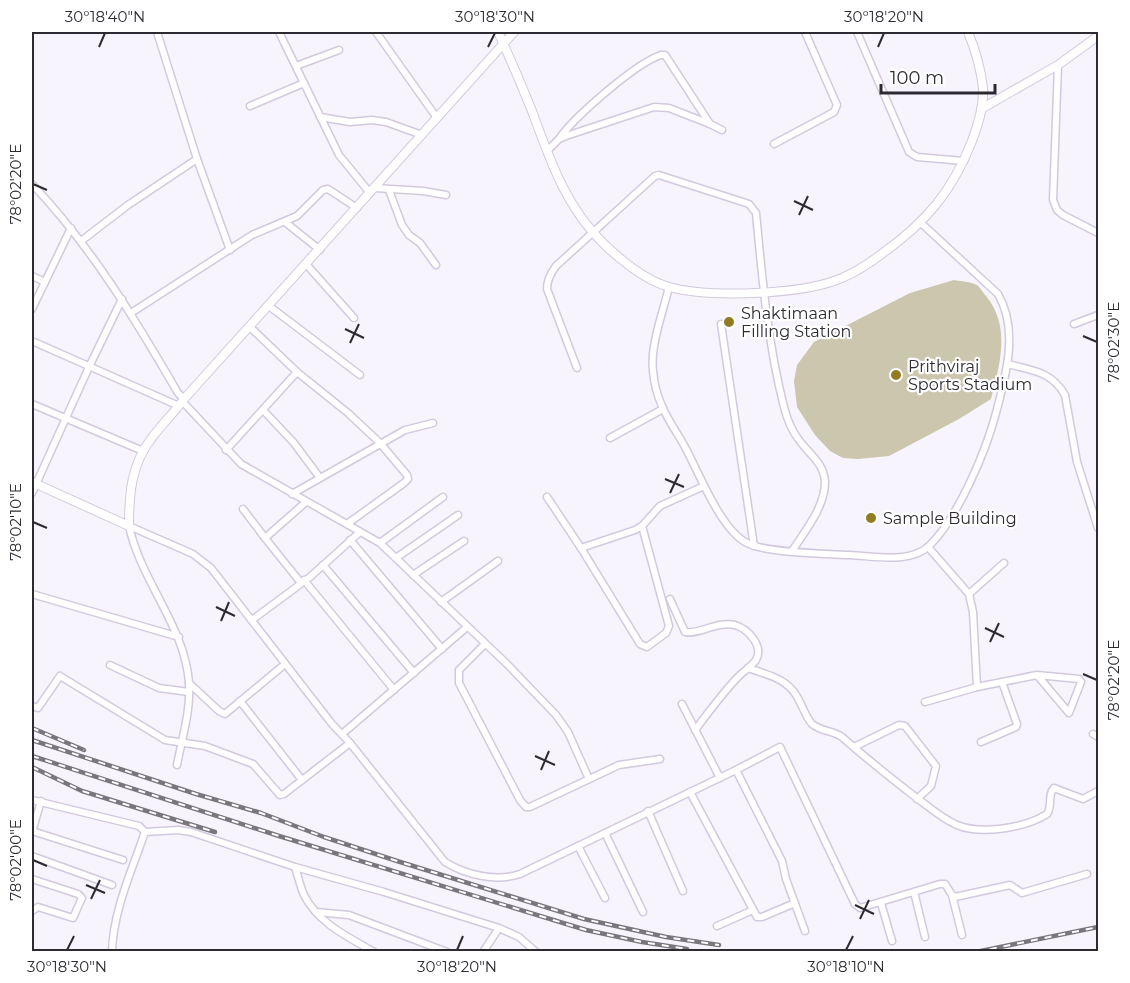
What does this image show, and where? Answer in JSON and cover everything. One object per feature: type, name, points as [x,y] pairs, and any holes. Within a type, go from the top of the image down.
[{"type":"street","points":[[157,32],[197,159],[230,250]]},
{"type":"street","points":[[279,32],[345,164],[373,190],[423,191],[446,195]]},
{"type":"street","points":[[376,32],[437,118]]},
{"type":"street","points":[[498,32],[566,196],[592,232],[605,246],[636,271],[653,281],[669,287],[718,292],[764,292],[809,287],[845,277],[882,253],[921,223],[947,192],[964,161],[981,110],[983,89],[968,32]]},
{"type":"street","points":[[177,765],[188,708],[189,683],[178,637],[136,555],[129,526],[131,486],[136,466],[143,451],[182,402],[514,32]]},
{"type":"street","points":[[774,144],[834,112],[837,105],[805,32]]},
{"type":"street","points":[[857,32],[909,152],[917,157],[964,161]]},
{"type":"street","points":[[981,110],[1058,65],[1098,36]]},
{"type":"street","points":[[296,66],[339,50]]},
{"type":"street","points":[[548,151],[570,124],[596,101],[627,75],[661,55],[665,55],[710,124]]},
{"type":"street","points":[[1058,65],[1053,200],[1057,210],[1063,215],[1098,233]]},
{"type":"street","points":[[250,106],[304,83]]},
{"type":"street","points":[[559,139],[654,107],[669,108],[722,130]]},
{"type":"street","points":[[320,117],[350,122],[372,120],[386,122],[422,135]]},
{"type":"street","points":[[81,241],[128,205],[197,159]]},
{"type":"street","points":[[577,368],[548,289],[547,282],[556,266],[655,176],[659,175],[749,204],[756,213],[764,292],[784,408],[798,440],[818,461],[825,481],[816,512],[792,551]]},
{"type":"street","points":[[32,184],[71,228],[122,299],[182,402],[226,450],[251,471],[380,543],[522,678],[563,723],[589,778]]},
{"type":"street","points":[[131,313],[252,235],[297,216],[323,190],[328,189],[357,208]]},
{"type":"street","points":[[389,190],[402,225],[409,235],[420,243],[436,265]]},
{"type":"street","points":[[285,222],[320,250]]},
{"type":"street","points":[[669,287],[653,355],[655,385],[663,409],[704,486],[733,532],[754,546],[792,551],[898,557],[915,554],[928,547],[952,513],[975,472],[993,424],[1008,364],[1008,319],[1004,304],[998,294],[921,223]]},
{"type":"street","points":[[32,309],[71,228]]},
{"type":"street","points":[[306,264],[354,318]]},
{"type":"street","points":[[32,276],[45,282]]},
{"type":"street","points":[[32,494],[34,483],[122,299]]},
{"type":"street","points":[[269,306],[360,375]]},
{"type":"street","points":[[1074,324],[1098,315]]},
{"type":"street","points":[[721,324],[754,546]]},
{"type":"street","points":[[250,327],[297,372],[348,413],[380,443],[408,479],[347,524]]},
{"type":"street","points":[[32,341],[88,367],[182,402]]},
{"type":"street","points":[[1008,364],[1046,374],[1056,381],[1065,395],[1077,462],[1098,528]]},
{"type":"street","points":[[226,450],[297,372]]},
{"type":"street","points":[[32,404],[143,451]]},
{"type":"street","points":[[610,438],[663,409]]},
{"type":"street","points":[[263,410],[294,443],[320,478]]},
{"type":"street","points":[[292,494],[405,430],[433,423]]},
{"type":"street","points":[[34,483],[203,560],[222,580],[285,664],[445,862],[453,867],[486,876],[509,877],[720,778],[780,747],[857,907],[863,908],[943,884],[947,886],[952,896],[962,935]]},
{"type":"street","points":[[581,548],[635,530],[642,526],[660,506],[704,486]]},
{"type":"street","points":[[380,543],[442,497]]},
{"type":"street","points":[[547,497],[640,644],[646,647],[666,633],[669,626],[642,526]]},
{"type":"street","points":[[265,538],[306,502]]},
{"type":"street","points":[[243,509],[394,690]]},
{"type":"street","points":[[396,558],[458,515]]},
{"type":"street","points":[[252,620],[303,582],[360,531]]},
{"type":"street","points":[[350,540],[442,650]]},
{"type":"street","points":[[413,575],[464,541]]},
{"type":"street","points":[[928,547],[969,594],[973,612],[977,687]]},
{"type":"street","points":[[441,602],[498,561]]},
{"type":"street","points":[[969,594],[1004,563]]},
{"type":"street","points":[[323,565],[414,673]]},
{"type":"street","points":[[32,594],[178,637]]},
{"type":"street","points":[[670,599],[685,632],[692,633],[717,624],[734,625],[748,631],[755,641],[757,651],[755,662],[738,677],[695,730]]},
{"type":"street","points":[[342,734],[467,627]]},
{"type":"street","points":[[485,644],[459,670],[459,683],[523,804],[530,807],[625,763],[660,759]]},
{"type":"street","points":[[111,664],[159,688],[189,692]]},
{"type":"street","points":[[189,683],[225,714],[285,664]]},
{"type":"street","points":[[748,668],[786,684],[796,695],[816,727],[836,733],[884,774],[957,825],[988,830],[1010,827],[1044,817],[1051,808],[1051,793],[1054,788],[1083,799],[1098,791]]},
{"type":"street","points":[[924,702],[977,687],[1036,675],[1080,680],[1069,713],[1036,675]]},
{"type":"street","points":[[32,706],[38,708],[60,676],[165,740],[205,746],[253,764],[280,795],[350,743]]},
{"type":"street","points":[[981,742],[1010,730],[1017,724],[1002,682]]},
{"type":"street","points":[[240,701],[302,780]]},
{"type":"street","points":[[682,704],[720,778]]},
{"type":"street","points":[[854,747],[898,725],[905,726],[936,766],[931,786],[917,799]]},
{"type":"street","points":[[736,770],[779,855],[805,931]]},
{"type":"street","points":[[690,792],[757,916],[762,917],[795,903]]},
{"type":"street","points":[[32,800],[144,830],[185,831],[295,867],[499,928],[519,937],[536,951]]},
{"type":"street","points":[[41,801],[32,831],[123,860]]},
{"type":"street","points":[[648,811],[683,891]]},
{"type":"street","points":[[112,951],[112,940],[119,910],[144,830]]},
{"type":"street","points":[[605,833],[643,912]]},
{"type":"street","points":[[578,846],[605,898]]},
{"type":"street","points":[[32,856],[112,885]]},
{"type":"street","points":[[295,867],[304,895],[316,912],[332,927],[374,951]]},
{"type":"street","points":[[952,896],[1010,885],[1022,893],[1087,874]]},
{"type":"street","points":[[32,879],[78,894],[82,898],[73,918],[35,907],[32,911]]},
{"type":"street","points":[[914,892],[925,937]]},
{"type":"street","points":[[881,903],[892,941]]},
{"type":"street","points":[[717,926],[753,910]]},
{"type":"street","points":[[316,912],[349,915],[447,951]]},
{"type":"street","points":[[483,951],[499,928]]},
{"type":"shaded area","name":"Prithviraj Sports Stadium","points":[[954,280],[978,286],[994,308],[999,320],[1000,359],[991,399],[959,419],[889,456],[843,458],[830,451],[815,435],[797,407],[794,381],[797,365],[814,342],[910,293]]},
{"type":"railway","points":[[32,728],[84,750]]},
{"type":"railway","points":[[32,740],[261,813],[397,861],[584,919],[666,937],[719,945]]},
{"type":"railway","points":[[32,756],[279,836],[586,930],[687,949]]},
{"type":"railway","points":[[32,767],[82,791],[215,832]]},
{"type":"railway","points":[[976,952],[1098,927]]},
{"type":"place","name":"Shaktimaan Filling Station","points":[[729,322]]},
{"type":"place","name":"Prithviraj Sports Stadium","points":[[896,375]]},
{"type":"place","name":"Sample Building","points":[[871,518]]}]
